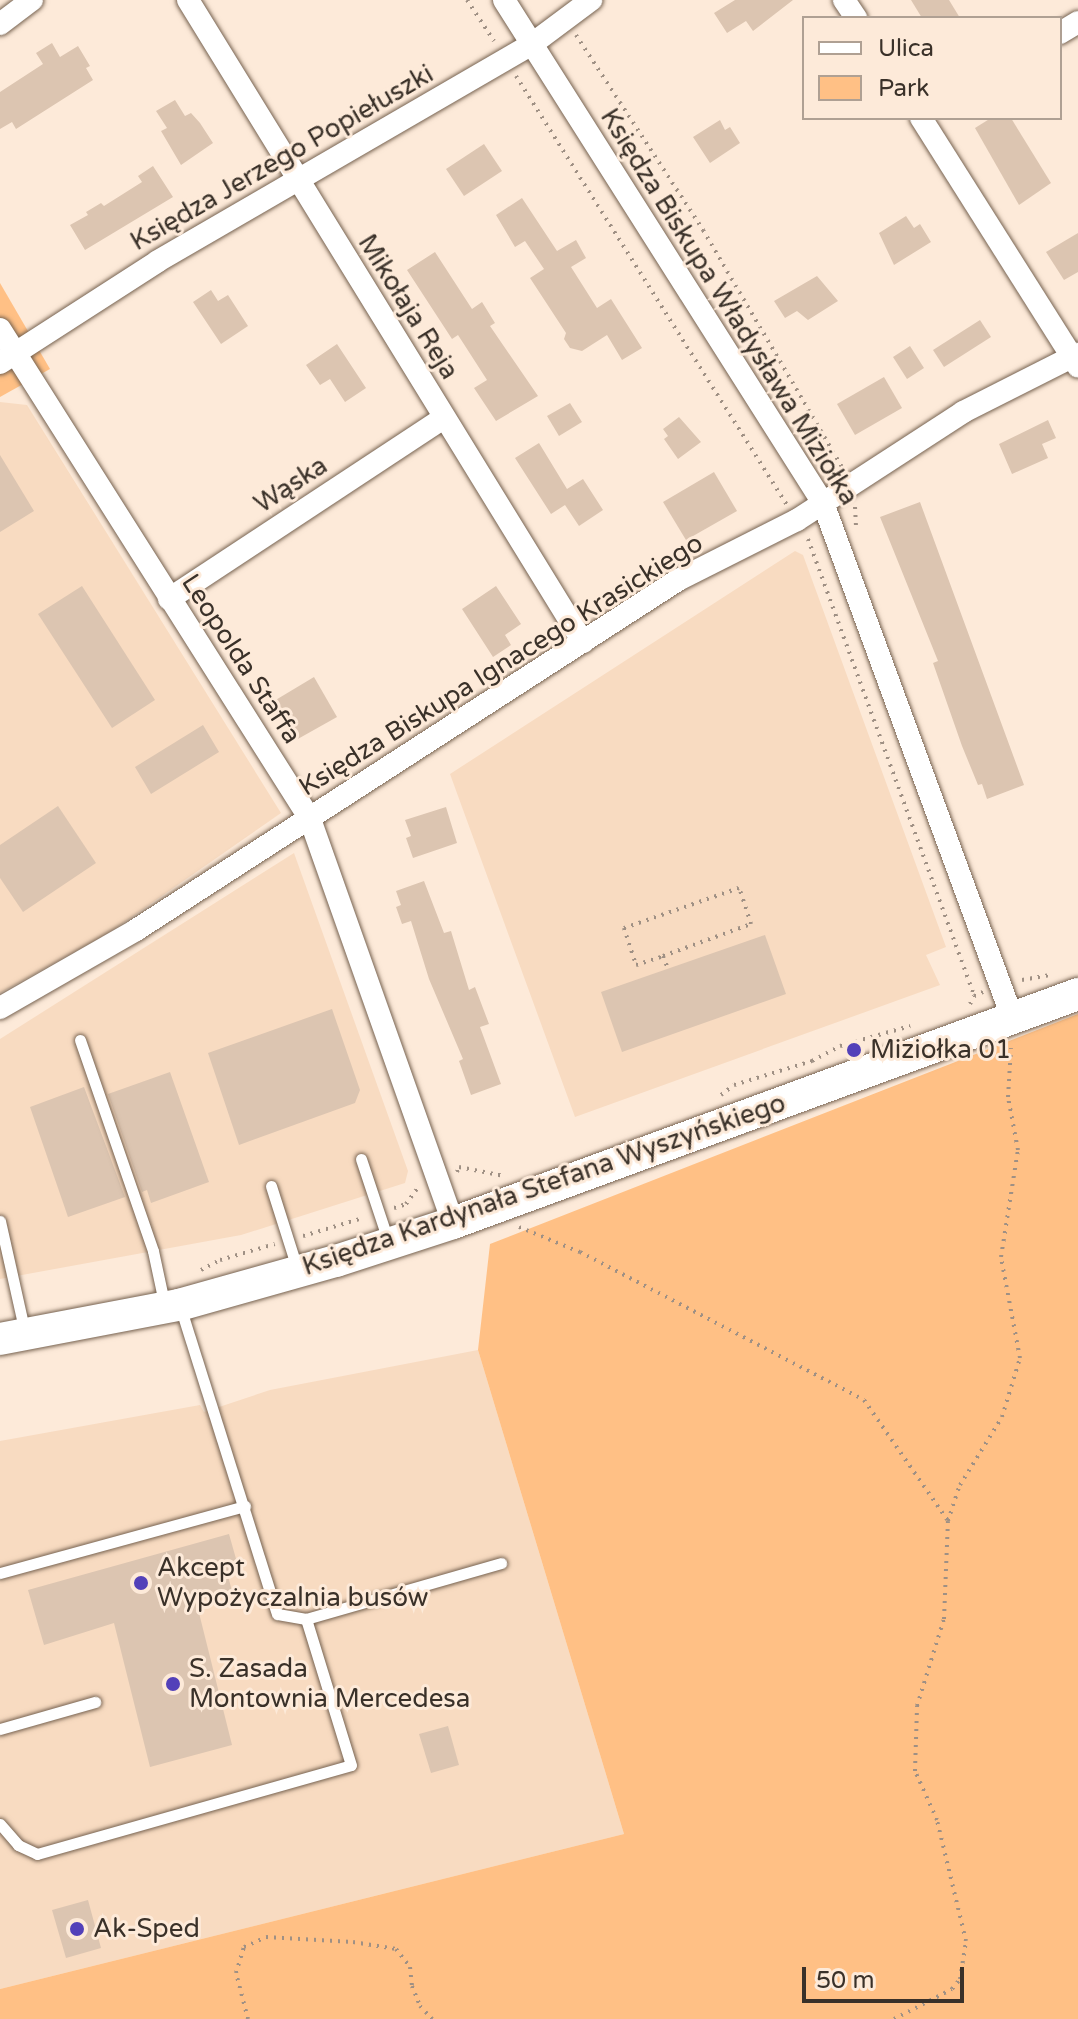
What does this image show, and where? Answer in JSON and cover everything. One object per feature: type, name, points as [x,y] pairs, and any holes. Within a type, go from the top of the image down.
[{"type":"street","points":[[0,24],[32,0]]},
{"type":"street","name":"Mikołaja Reja","points":[[188,0],[297,182],[583,642]]},
{"type":"street","name":"Księdza Biskupa Władysława Miziołka","points":[[504,0],[823,503],[1012,1017]]},
{"type":"street","name":"Księdza Jerzego Popiełuszki","points":[[8,358],[158,261],[506,60],[591,0]]},
{"type":"street","points":[[925,120],[1076,359]]},
{"type":"street","name":"Leopolda Staffa","points":[[0,329],[8,358],[169,599],[310,819],[468,1217]]},
{"type":"street","name":"Księdza Biskupa Ignacego Krasickiego","points":[[0,1008],[136,930],[678,580],[797,520],[963,412],[1076,359]]},
{"type":"street","name":"Wąska","points":[[169,599],[444,418]]},
{"type":"street","name":"Księdza Kardynała Stefana Wyszyńskiego","points":[[12,1336],[172,1306],[389,1244],[1078,994]]},
{"type":"lane","points":[[80,1040],[245,1506],[277,1614],[306,1619],[501,1563]]},
{"type":"lane","points":[[361,1159],[389,1244]]},
{"type":"lane","points":[[271,1186],[298,1272]]},
{"type":"lane","points":[[0,1221],[12,1336]]},
{"type":"lane","points":[[0,1573],[245,1506]]},
{"type":"lane","points":[[0,1824],[18,1845],[37,1854],[351,1765],[306,1619]]},
{"type":"lane","points":[[0,1729],[95,1702]]},
{"type":"path","points":[[467,0],[807,536],[974,996]]},
{"type":"path","points":[[739,888],[751,924],[663,956],[636,965],[624,928],[739,888]]},
{"type":"path","points":[[663,956],[668,969]]},
{"type":"path","points":[[894,2019],[952,1989],[960,1979],[966,1941],[937,1820],[915,1771],[917,1706],[944,1619],[948,1521],[960,1485],[1002,1417],[1020,1358],[1001,1257],[1018,1150],[1008,1097],[1012,1017]]},
{"type":"path","points":[[468,1217],[580,1252],[864,1400],[948,1521]]},
{"type":"path","points":[[248,2019],[236,1973],[244,1947],[266,1937],[353,1942],[396,1949],[410,1967],[412,1986],[420,2006],[432,2019]]},
{"type":"shaded area","points":[[0,402],[27,405],[281,813],[110,932],[0,993]]},
{"type":"shaded area","points":[[795,551],[803,555],[946,947],[926,955],[940,985],[575,1117],[450,774]]},
{"type":"shaded area","points":[[294,853],[408,1171],[405,1183],[241,1235],[0,1279],[0,1039]]},
{"type":"shaded area","points":[[478,1350],[624,1834],[0,1989],[0,1441],[200,1405],[204,1412],[270,1390]]},
{"type":"green space","points":[[0,283],[50,369],[0,397]]},
{"type":"green space","points":[[1078,1014],[1078,2019],[0,2019],[0,1989],[624,1834],[478,1350],[490,1244]]},
{"type":"building","points":[[735,0],[793,0],[753,31],[746,21],[727,33],[714,13]]},
{"type":"building","points":[[911,0],[949,0],[959,16],[921,16]]},
{"type":"building","points":[[52,43],[60,57],[78,46],[90,66],[86,68],[93,80],[16,129],[12,122],[0,129],[0,92],[43,64],[36,53]]},
{"type":"building","points":[[175,100],[185,116],[191,113],[200,123],[213,143],[181,165],[161,131],[167,128],[156,111]]},
{"type":"building","points":[[720,120],[725,130],[730,127],[740,143],[710,163],[693,137]]},
{"type":"building","points":[[988,120],[1012,120],[1051,183],[1019,205],[975,128]]},
{"type":"building","points":[[484,144],[502,171],[464,196],[446,169]]},
{"type":"building","points":[[153,166],[173,197],[85,250],[70,225],[101,203],[104,206],[142,182],[138,176]]},
{"type":"building","points":[[522,198],[557,251],[576,240],[586,258],[571,267],[597,308],[611,299],[642,348],[622,360],[607,335],[582,351],[570,348],[564,339],[566,333],[530,278],[544,269],[525,241],[515,247],[496,215]]},
{"type":"building","points":[[906,216],[914,228],[920,224],[931,242],[894,265],[879,233]]},
{"type":"building","points":[[1078,233],[1078,272],[1064,280],[1046,252]]},
{"type":"building","points":[[435,252],[472,309],[482,302],[495,323],[490,326],[538,396],[496,421],[474,388],[487,380],[458,335],[452,339],[407,270]]},
{"type":"building","points":[[817,276],[838,301],[808,320],[797,311],[785,318],[774,301]]},
{"type":"building","points":[[211,290],[218,301],[228,295],[248,326],[221,344],[193,302]]},
{"type":"building","points":[[980,320],[991,337],[944,367],[933,350]]},
{"type":"building","points":[[337,344],[366,388],[345,402],[330,379],[320,385],[306,365]]},
{"type":"building","points":[[910,346],[924,368],[907,379],[893,357]]},
{"type":"building","points":[[884,377],[902,408],[855,435],[837,404]]},
{"type":"building","points":[[570,403],[582,422],[559,436],[547,416]]},
{"type":"building","points":[[679,417],[701,442],[678,459],[664,439],[668,436],[663,429]]},
{"type":"building","points":[[1048,420],[1056,438],[1042,444],[1048,458],[1012,474],[999,444]]},
{"type":"building","points":[[539,443],[567,489],[583,479],[603,510],[579,526],[565,505],[551,514],[515,458]]},
{"type":"building","points":[[0,455],[34,511],[0,532]]},
{"type":"building","points":[[714,472],[737,511],[686,540],[663,502]]},
{"type":"building","points":[[920,502],[1024,785],[987,799],[962,746],[933,663],[938,661],[880,517]]},
{"type":"building","points":[[82,586],[155,700],[112,728],[38,614]]},
{"type":"building","points":[[496,586],[521,624],[505,635],[511,645],[493,657],[462,609]]},
{"type":"building","points":[[314,677],[337,717],[296,740],[274,701]]},
{"type":"building","points":[[203,725],[219,752],[151,794],[135,767]]},
{"type":"building","points":[[58,806],[96,863],[23,912],[0,878],[0,845]]},
{"type":"building","points":[[446,807],[457,843],[413,858],[406,838],[411,836],[405,820]]},
{"type":"building","points":[[424,881],[444,933],[451,931],[469,990],[475,987],[489,1024],[480,1027],[501,1084],[471,1095],[459,1061],[463,1059],[429,979],[411,921],[402,924],[396,907],[401,905],[396,891]]},
{"type":"building","points":[[765,935],[786,994],[622,1052],[601,992]]},
{"type":"building","points":[[332,1009],[360,1090],[355,1103],[239,1145],[208,1053]]},
{"type":"building","points":[[170,1072],[209,1182],[151,1203],[147,1190],[142,1192],[108,1094]]},
{"type":"building","points":[[84,1087],[125,1197],[68,1217],[30,1107]]},
{"type":"building","points":[[229,1534],[240,1573],[228,1576],[232,1591],[196,1601],[232,1745],[150,1767],[114,1623],[44,1645],[28,1590]]},
{"type":"building","points":[[448,1726],[459,1765],[431,1773],[419,1734]]},
{"type":"building","name":"Ak-Sped","points":[[88,1900],[101,1948],[66,1958],[52,1910]]},
{"type":"place","name":"Miziołka 01","points":[[854,1050]]},
{"type":"place","name":"Akcept Wypożyczalnia busów","points":[[141,1583]]},
{"type":"place","name":"S. Zasada Montownia Mercedesa","points":[[173,1684]]},
{"type":"place","name":"Ak-Sped","points":[[77,1929]]}]
